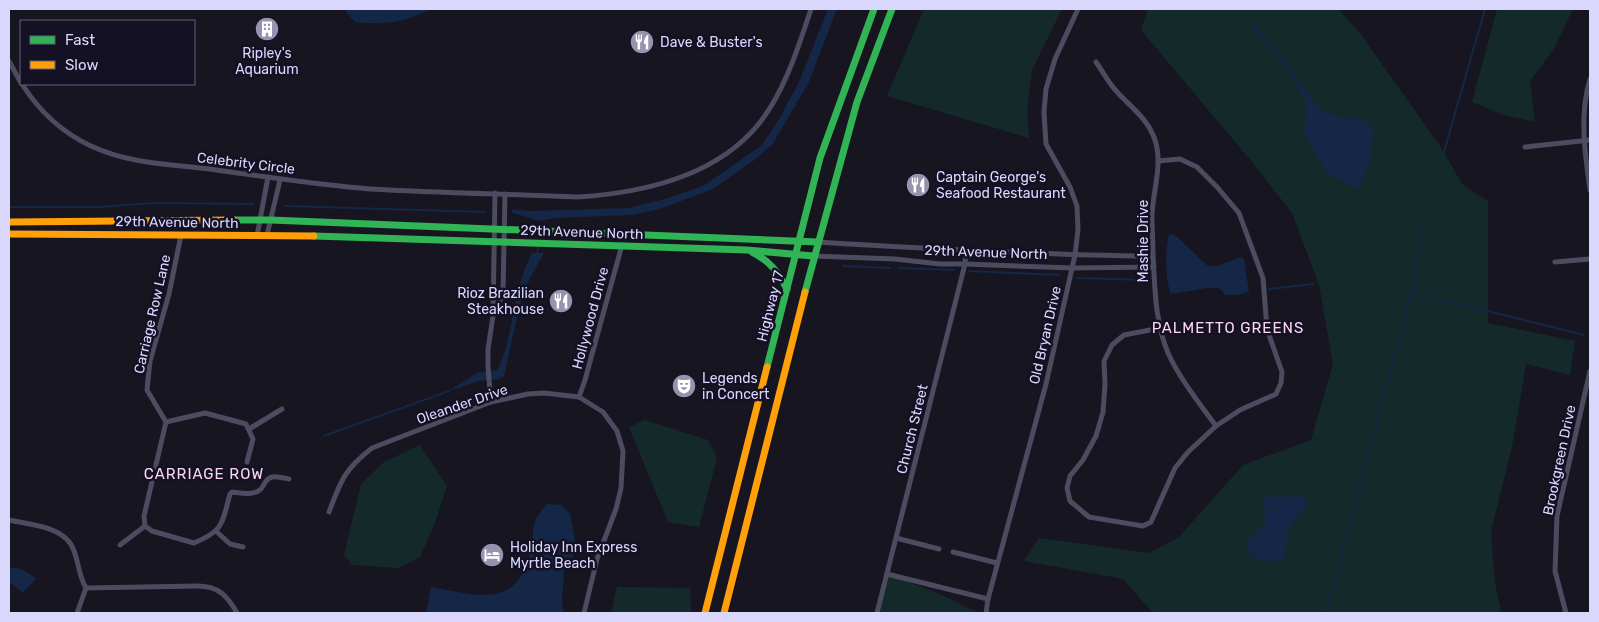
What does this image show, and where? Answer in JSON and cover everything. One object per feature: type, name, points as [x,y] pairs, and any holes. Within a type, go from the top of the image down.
[{"type":"main road","name":"Highway 17","points":[[705,613],[820,158],[860,43],[874,9]]},
{"type":"main road","points":[[724,613],[813,256],[857,102],[892,9]]},
{"type":"main road","name":"29th Avenue North","points":[[9,222],[271,220],[817,242]]},
{"type":"main road","name":"29th Avenue North","points":[[9,234],[333,236],[747,250],[813,256]]},
{"type":"main road","points":[[747,250],[767,259],[787,290]]},
{"type":"street","name":"Celebrity Circle","points":[[23,85],[41,110],[61,128],[90,146],[110,154],[157,165],[204,169],[280,180],[376,189],[578,197],[608,195],[641,189],[696,170],[723,155],[757,126],[772,105],[811,9]]},
{"type":"street","name":"Old Bryan Drive","points":[[986,613],[997,563],[1046,384],[1075,256],[1078,230],[1077,206],[1070,187],[1046,144],[1044,112],[1046,88],[1055,60],[1078,9]]},
{"type":"street","name":"Mashie Drive","points":[[1096,62],[1117,92],[1134,107],[1146,122],[1155,140],[1158,161],[1153,199],[1152,234],[1155,301],[1160,328],[1168,353],[1184,381],[1216,426]]},
{"type":"street","name":"Celebrity Circle","points":[[10,64],[20,80]]},
{"type":"street","points":[[1590,79],[1583,118],[1587,140],[1590,190]]},
{"type":"street","points":[[1525,147],[1587,140]]},
{"type":"street","points":[[1158,161],[1180,159],[1197,167],[1239,213],[1263,278],[1266,329],[1282,372],[1281,383],[1276,394],[1240,410],[1216,426],[1188,452],[1175,468],[1150,522],[1144,526],[1089,516],[1070,502],[1067,488],[1070,476],[1083,460],[1096,436],[1103,412],[1104,361],[1112,345],[1124,335],[1160,328]]},
{"type":"street","points":[[257,236],[268,178]]},
{"type":"street","points":[[267,235],[280,180]]},
{"type":"street","points":[[491,402],[488,349],[493,316],[495,193]]},
{"type":"street","points":[[493,316],[503,292],[505,194]]},
{"type":"street","name":"Carriage Row Lane","points":[[166,422],[147,390],[150,361],[169,294],[181,235]]},
{"type":"street","name":"29th Avenue North","points":[[817,242],[899,248],[1075,256],[1153,256]]},
{"type":"street","name":"Hollywood Drive","points":[[579,397],[590,364],[622,245]]},
{"type":"street","name":"Church Street","points":[[877,613],[965,264],[966,250]]},
{"type":"street","name":"29th Avenue North","points":[[813,256],[894,259],[940,264],[1073,268],[1154,267]]},
{"type":"street","points":[[1555,262],[1590,259]]},
{"type":"street","name":"Brookgreen Drive","points":[[1566,613],[1555,571],[1557,516],[1590,371]]},
{"type":"street","name":"Oleander Drive","points":[[329,512],[341,481],[357,460],[372,448],[491,402],[544,393],[579,397],[603,412],[617,432],[623,451],[620,495],[597,559],[584,613]]},
{"type":"street","points":[[1583,401],[1590,403]]},
{"type":"street","points":[[248,428],[282,409]]},
{"type":"street","points":[[247,462],[254,439],[246,424],[205,413],[166,422],[144,516],[145,526],[152,531],[194,543],[216,531],[222,523],[232,492],[255,492],[261,489],[264,481],[272,477],[289,479]]},
{"type":"street","points":[[9,520],[63,535],[70,542],[74,551],[81,581],[86,588]]},
{"type":"street","points":[[120,546],[145,526]]},
{"type":"street","points":[[216,531],[230,544],[243,547]]},
{"type":"street","points":[[896,538],[938,549]]},
{"type":"street","points":[[953,552],[997,563]]},
{"type":"street","points":[[887,574],[988,599]]},
{"type":"street","points":[[86,588],[210,586],[226,596],[237,613]]},
{"type":"street","points":[[77,613],[86,588]]},
{"type":"green space","points":[[924,9],[1062,9],[1032,70],[1027,110],[1029,138],[887,96]]},
{"type":"green space","points":[[1148,9],[1338,9],[1360,33],[1440,146],[1463,185],[1488,201],[1488,323],[1575,341],[1570,375],[1526,364],[1512,447],[1491,532],[1495,582],[1501,613],[1153,613],[1123,579],[1024,561],[1039,538],[1149,553],[1179,537],[1243,465],[1311,440],[1333,364],[1319,285],[1292,213],[1252,162],[1141,30]]},
{"type":"green space","points":[[1497,9],[1573,9],[1555,47],[1530,81],[1535,122],[1503,115],[1472,102]]},
{"type":"green space","points":[[645,420],[708,440],[717,458],[699,527],[668,522],[629,427]]},
{"type":"green space","points":[[420,445],[447,486],[435,523],[420,557],[399,568],[352,565],[344,555],[361,484],[384,462]]},
{"type":"green space","points":[[887,574],[938,593],[978,613],[880,613]]},
{"type":"green space","points":[[617,587],[690,588],[691,613],[611,613]]},
{"type":"water","points":[[346,9],[430,9],[403,20],[375,23],[355,22]]},
{"type":"water","points":[[828,9],[837,9],[809,82],[772,145],[713,189],[660,209],[632,215],[555,218],[540,221],[512,213],[512,209],[531,211],[628,208],[665,199],[703,186],[761,146],[778,121],[799,82]]},
{"type":"water","points":[[1254,23],[1320,109],[1339,117],[1362,119],[1374,129],[1369,166],[1357,190],[1326,171],[1303,132],[1306,118],[1306,100],[1281,62],[1252,25]]},
{"type":"water","points":[[1170,234],[1176,236],[1208,266],[1217,266],[1241,257],[1244,260],[1249,292],[1226,295],[1219,288],[1207,288],[1171,294],[1166,264]]},
{"type":"water","points":[[532,253],[544,253],[528,282],[521,300],[504,376],[499,379],[478,381],[447,392],[477,373],[497,370],[510,333],[521,280]]},
{"type":"water","points":[[1269,495],[1277,497],[1298,496],[1309,502],[1289,530],[1284,557],[1282,560],[1271,562],[1255,558],[1248,550],[1247,544],[1266,520],[1263,498]]},
{"type":"water","points":[[547,504],[561,505],[570,514],[577,550],[564,571],[562,601],[564,613],[426,613],[431,587],[480,595],[494,594],[506,590],[516,582],[525,569],[531,549],[535,522]]},
{"type":"water","points":[[9,567],[22,569],[36,578],[23,593],[11,583],[9,584]]},
{"type":"waterway","points":[[1443,155],[1485,9]]},
{"type":"waterway","points":[[9,207],[99,207],[154,203],[254,204]]},
{"type":"waterway","points":[[285,206],[486,212]]},
{"type":"waterway","points":[[1326,613],[1412,290],[1424,230]]},
{"type":"waterway","points":[[537,254],[538,246]]},
{"type":"waterway","points":[[843,266],[890,268]]},
{"type":"waterway","points":[[898,268],[954,270]]},
{"type":"waterway","points":[[969,271],[1059,275]]},
{"type":"waterway","points":[[1077,278],[1144,280]]},
{"type":"waterway","points":[[1269,289],[1313,284]]},
{"type":"waterway","points":[[1412,290],[1422,294]]},
{"type":"waterway","points":[[1431,297],[1584,335]]},
{"type":"waterway","points":[[324,436],[449,391]]},
{"type":"traffic: fast","points":[[767,367],[820,158],[874,9]]},
{"type":"traffic: fast","points":[[805,292],[857,102],[892,9]]},
{"type":"traffic: fast","points":[[234,220],[817,242]]},
{"type":"traffic: fast","points":[[314,236],[747,250],[813,256]]},
{"type":"traffic: fast","points":[[752,252],[764,259],[773,268],[787,289]]},
{"type":"traffic: slow","points":[[9,222],[234,220]]},
{"type":"traffic: slow","points":[[9,234],[314,236]]},
{"type":"traffic: slow","points":[[724,613],[805,292]]},
{"type":"traffic: slow","points":[[705,613],[767,367]]},
{"type":"place","name":"Ripley's Aquarium","points":[[267,29]]},
{"type":"place","name":"Dave & Buster's","points":[[642,42]]},
{"type":"place","name":"Captain George's Seafood Restaurant","points":[[918,185]]},
{"type":"place","name":"Rioz Brazilian Steakhouse","points":[[561,301]]},
{"type":"place","name":"Legends in Concert","points":[[684,386]]},
{"type":"place","name":"Holiday Inn Express Myrtle Beach","points":[[492,555]]},
{"type":"district","name":"PALMETTO GREENS","points":[[1228,328]]},
{"type":"district","name":"CARRIAGE ROW","points":[[204,474]]}]
